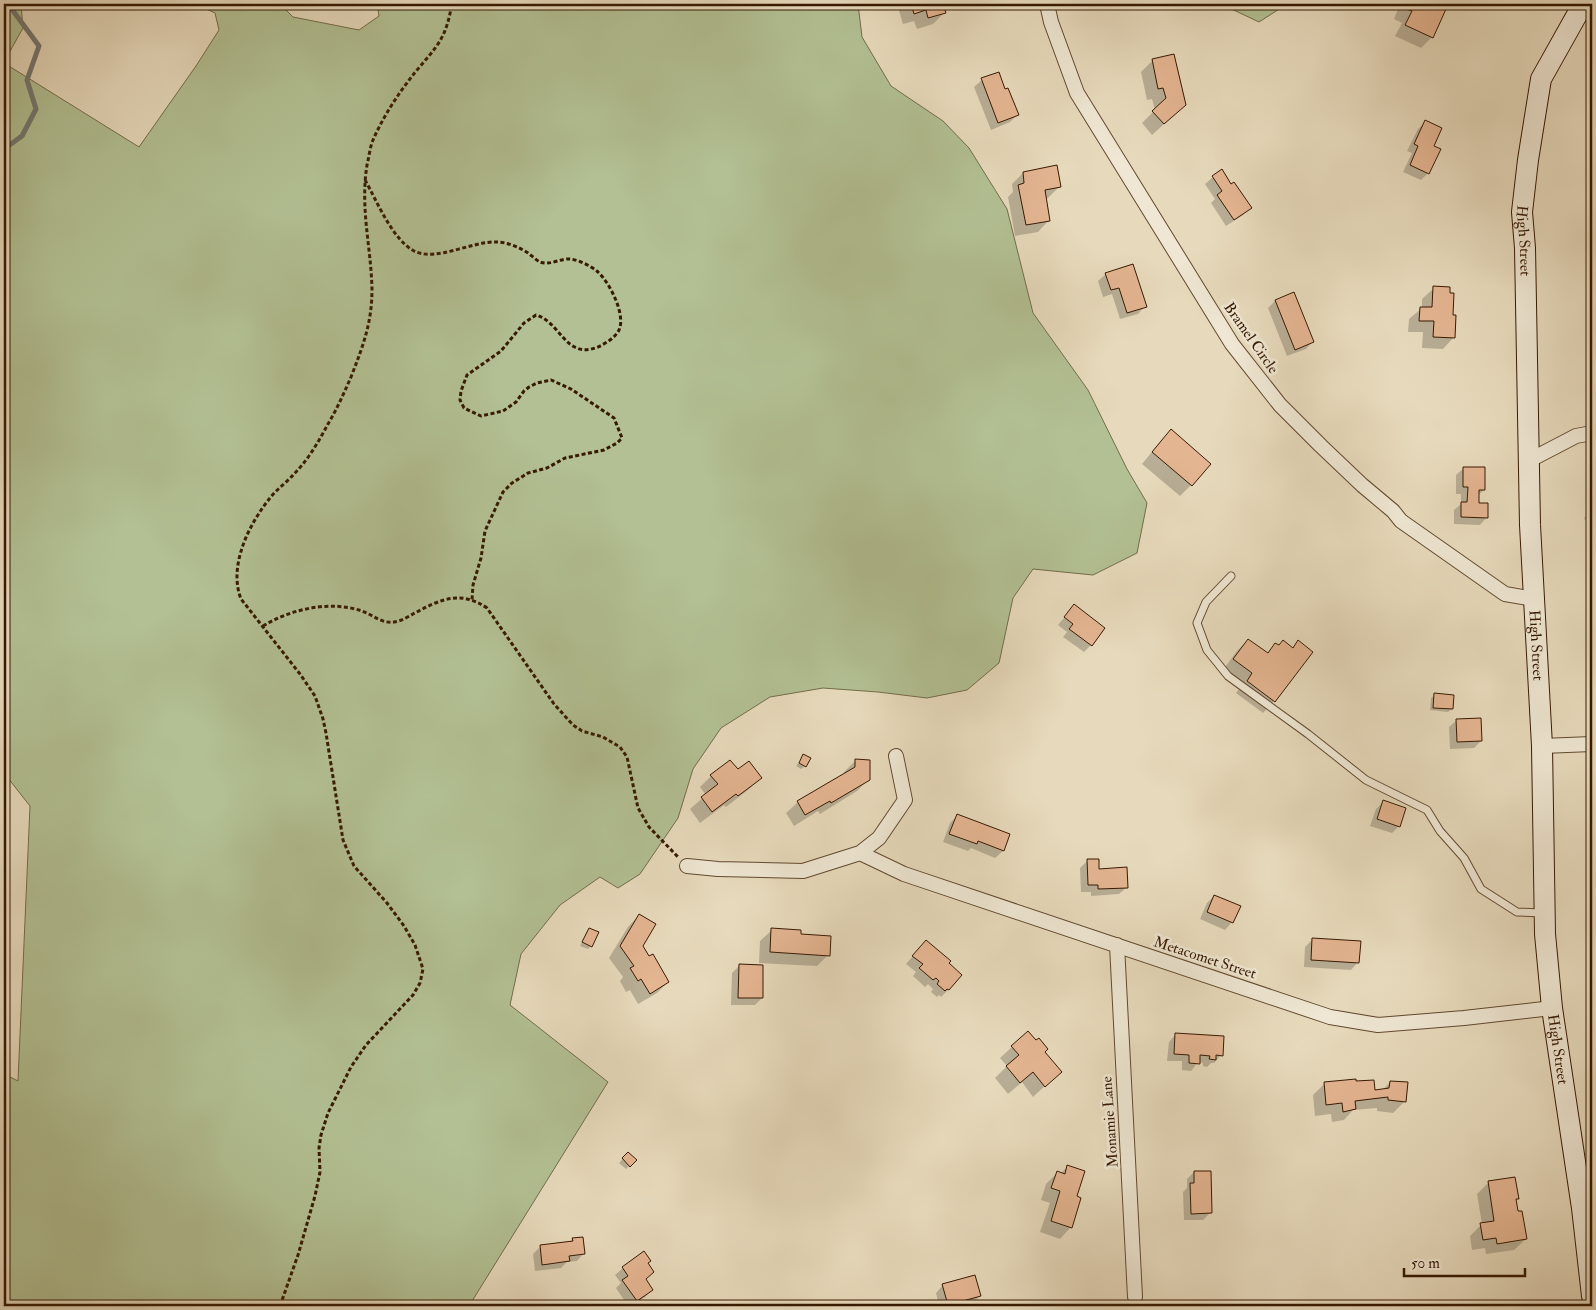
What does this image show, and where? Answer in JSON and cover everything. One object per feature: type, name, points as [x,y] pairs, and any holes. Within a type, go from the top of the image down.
[{"type":"street","name":"Bramel Circle","points":[[1048,4],[1051,22],[1077,93],[1232,344],[1280,405],[1320,446],[1402,521],[1505,594],[1534,599]]},
{"type":"street","name":"High Street","points":[[1583,4],[1541,79],[1522,212],[1525,248],[1528,461],[1542,746],[1545,914],[1552,1008],[1584,1205],[1592,1296]]},
{"type":"street","points":[[1528,461],[1576,436],[1592,433]]},
{"type":"street","points":[[1542,746],[1592,744]]},
{"type":"street","points":[[687,866],[718,869],[803,871],[860,853],[879,838],[905,800],[896,756]]},
{"type":"street","name":"Metacomet Street","points":[[860,853],[904,874],[1330,1017],[1378,1025],[1552,1008]]},
{"type":"street","name":"Monamie Lane","points":[[1117,945],[1135,1297]]},
{"type":"lane","points":[[1231,576],[1206,602],[1198,623],[1208,650],[1228,676],[1308,734],[1366,780],[1427,810],[1440,831],[1464,858],[1481,889],[1517,912],[1545,914]]},
{"type":"path","points":[[280,1306],[298,1255],[320,1172],[321,1135],[328,1113],[351,1066],[366,1045],[413,995],[420,983],[422,970],[414,945],[404,926],[387,903],[354,866],[342,840],[326,733],[319,707],[309,687],[246,606],[238,592],[236,575],[240,554],[248,532],[270,498],[300,467],[328,425],[346,388],[366,339],[372,287],[364,209],[365,179],[373,140],[405,85],[444,35],[452,4]]},
{"type":"path","points":[[365,179],[390,225],[402,241],[414,251],[430,254],[499,242],[519,248],[540,262],[546,263],[572,259],[598,272],[614,295],[619,309],[621,326],[618,333],[604,344],[588,350],[572,347],[548,322],[536,315],[524,323],[501,351],[472,370],[464,381],[460,400],[464,408],[481,416],[502,412],[516,402],[524,390],[537,383],[550,380],[557,382],[614,418],[622,438],[618,444],[604,450],[565,458],[547,468],[528,473],[512,483],[503,492],[485,531],[481,558],[473,585],[472,600]]},
{"type":"path","points":[[263,626],[280,617],[320,607],[353,608],[380,620],[394,622],[448,599],[460,597],[472,600],[487,608],[554,704],[573,725],[582,731],[603,737],[620,747],[627,757],[638,808],[649,827],[687,866]]},
{"type":"green space","points":[[4,4],[21,4],[23,28],[4,62]]},
{"type":"green space","points":[[196,4],[280,4],[293,17],[359,30],[379,16],[377,4],[858,4],[862,37],[891,86],[943,121],[969,148],[1007,209],[1033,313],[1088,390],[1127,469],[1147,503],[1137,553],[1093,575],[1033,569],[1013,598],[999,663],[967,690],[927,698],[823,688],[770,697],[721,728],[693,769],[678,818],[640,874],[618,888],[600,877],[560,905],[521,954],[510,1005],[608,1082],[469,1306],[4,1306],[4,1074],[18,1081],[30,806],[4,773],[4,63],[139,147],[219,30],[215,13]]},
{"type":"green space","points":[[1221,4],[1287,4],[1259,22]]},
{"type":"building","points":[[911,4],[943,4],[946,13],[928,18],[926,10],[914,14]]},
{"type":"building","points":[[1406,4],[1443,4],[1442,7],[1446,9],[1433,38],[1405,25],[1412,11],[1404,8]]},
{"type":"building","points":[[1174,54],[1186,105],[1164,124],[1152,111],[1166,98],[1163,88],[1158,89],[1152,59]]},
{"type":"building","points":[[999,72],[1005,89],[1008,88],[1019,115],[998,123],[981,78]]},
{"type":"building","points":[[1425,120],[1442,128],[1434,146],[1441,149],[1429,174],[1410,165],[1418,146],[1414,144]]},
{"type":"building","points":[[1057,165],[1061,187],[1045,190],[1050,221],[1026,225],[1018,185],[1024,183],[1023,172]]},
{"type":"building","points":[[1222,169],[1231,184],[1234,182],[1252,208],[1234,220],[1217,195],[1222,191],[1212,176]]},
{"type":"building","points":[[1133,264],[1147,307],[1127,313],[1119,288],[1111,290],[1105,273]]},
{"type":"building","points":[[1433,286],[1450,287],[1450,293],[1454,293],[1453,315],[1456,315],[1455,338],[1433,337],[1434,321],[1419,321],[1420,307],[1432,307]]},
{"type":"building","points":[[1294,292],[1314,342],[1295,350],[1275,300]]},
{"type":"building","points":[[1171,429],[1211,464],[1192,486],[1152,452]]},
{"type":"building","points":[[1463,467],[1485,467],[1485,490],[1479,490],[1479,503],[1488,503],[1488,518],[1461,517],[1461,502],[1467,502],[1468,487],[1463,487]]},
{"type":"building","points":[[1074,604],[1105,628],[1092,646],[1069,629],[1073,624],[1064,617]]},
{"type":"building","points":[[1248,639],[1268,653],[1275,643],[1279,645],[1283,640],[1293,648],[1298,640],[1313,652],[1275,702],[1247,681],[1252,673],[1233,659]]},
{"type":"building","points":[[1434,693],[1454,695],[1453,709],[1433,708]]},
{"type":"building","points":[[1481,718],[1482,741],[1457,742],[1456,719]]},
{"type":"building","points":[[803,754],[811,758],[806,767],[799,763]]},
{"type":"building","points":[[855,759],[870,760],[870,780],[831,803],[830,801],[805,815],[797,801],[855,767]]},
{"type":"building","points":[[730,760],[738,769],[749,761],[762,778],[712,812],[701,797],[718,784],[710,775]]},
{"type":"building","points":[[1383,800],[1406,808],[1400,827],[1377,819]]},
{"type":"building","points":[[957,814],[1010,834],[1004,851],[978,841],[977,844],[949,834]]},
{"type":"building","points":[[1087,859],[1099,859],[1099,869],[1127,867],[1128,888],[1098,889],[1098,885],[1088,885]]},
{"type":"building","points":[[1214,895],[1241,906],[1233,923],[1207,912]]},
{"type":"building","points":[[639,914],[656,924],[643,946],[649,956],[653,954],[669,982],[650,994],[641,979],[638,981],[630,968],[634,966],[620,946]]},
{"type":"building","points":[[589,928],[599,932],[592,947],[582,942]]},
{"type":"building","points":[[771,928],[801,930],[801,934],[831,936],[830,956],[770,952]]},
{"type":"building","points":[[1312,938],[1361,941],[1359,963],[1311,960]]},
{"type":"building","points":[[926,940],[951,961],[949,963],[962,975],[949,990],[945,991],[937,984],[939,981],[936,978],[933,980],[919,968],[923,964],[912,956]]},
{"type":"building","points":[[739,964],[763,965],[763,998],[738,998]]},
{"type":"building","points":[[1028,1031],[1036,1040],[1039,1038],[1048,1049],[1045,1052],[1062,1072],[1045,1087],[1033,1072],[1020,1083],[1006,1066],[1019,1055],[1011,1046]]},
{"type":"building","points":[[1175,1033],[1224,1036],[1223,1056],[1216,1055],[1216,1060],[1209,1059],[1210,1056],[1200,1055],[1200,1064],[1189,1063],[1189,1055],[1174,1054]]},
{"type":"building","points":[[1356,1079],[1356,1081],[1374,1080],[1375,1090],[1389,1088],[1390,1081],[1408,1082],[1406,1102],[1388,1100],[1388,1097],[1355,1101],[1356,1109],[1343,1112],[1342,1103],[1326,1105],[1324,1082]]},
{"type":"building","points":[[628,1152],[637,1160],[630,1167],[622,1158]]},
{"type":"building","points":[[1067,1165],[1085,1171],[1077,1196],[1081,1198],[1072,1228],[1051,1221],[1060,1191],[1051,1188],[1057,1171],[1065,1174]]},
{"type":"building","points":[[1194,1171],[1211,1171],[1212,1213],[1191,1214],[1190,1183],[1194,1183]]},
{"type":"building","points":[[1515,1177],[1519,1199],[1516,1199],[1518,1211],[1522,1211],[1527,1239],[1497,1244],[1496,1238],[1483,1240],[1480,1223],[1494,1221],[1488,1181]]},
{"type":"building","points":[[583,1237],[585,1254],[569,1256],[570,1261],[542,1265],[540,1245],[573,1241],[572,1238]]},
{"type":"building","points":[[644,1251],[651,1261],[648,1263],[654,1272],[646,1279],[653,1290],[637,1301],[622,1280],[628,1276],[622,1267]]},
{"type":"building","points":[[975,1275],[981,1296],[948,1305],[942,1284]]},
{"type":"waterway","points":[[4,149],[22,136],[36,109],[27,80],[39,46],[8,4]]}]
